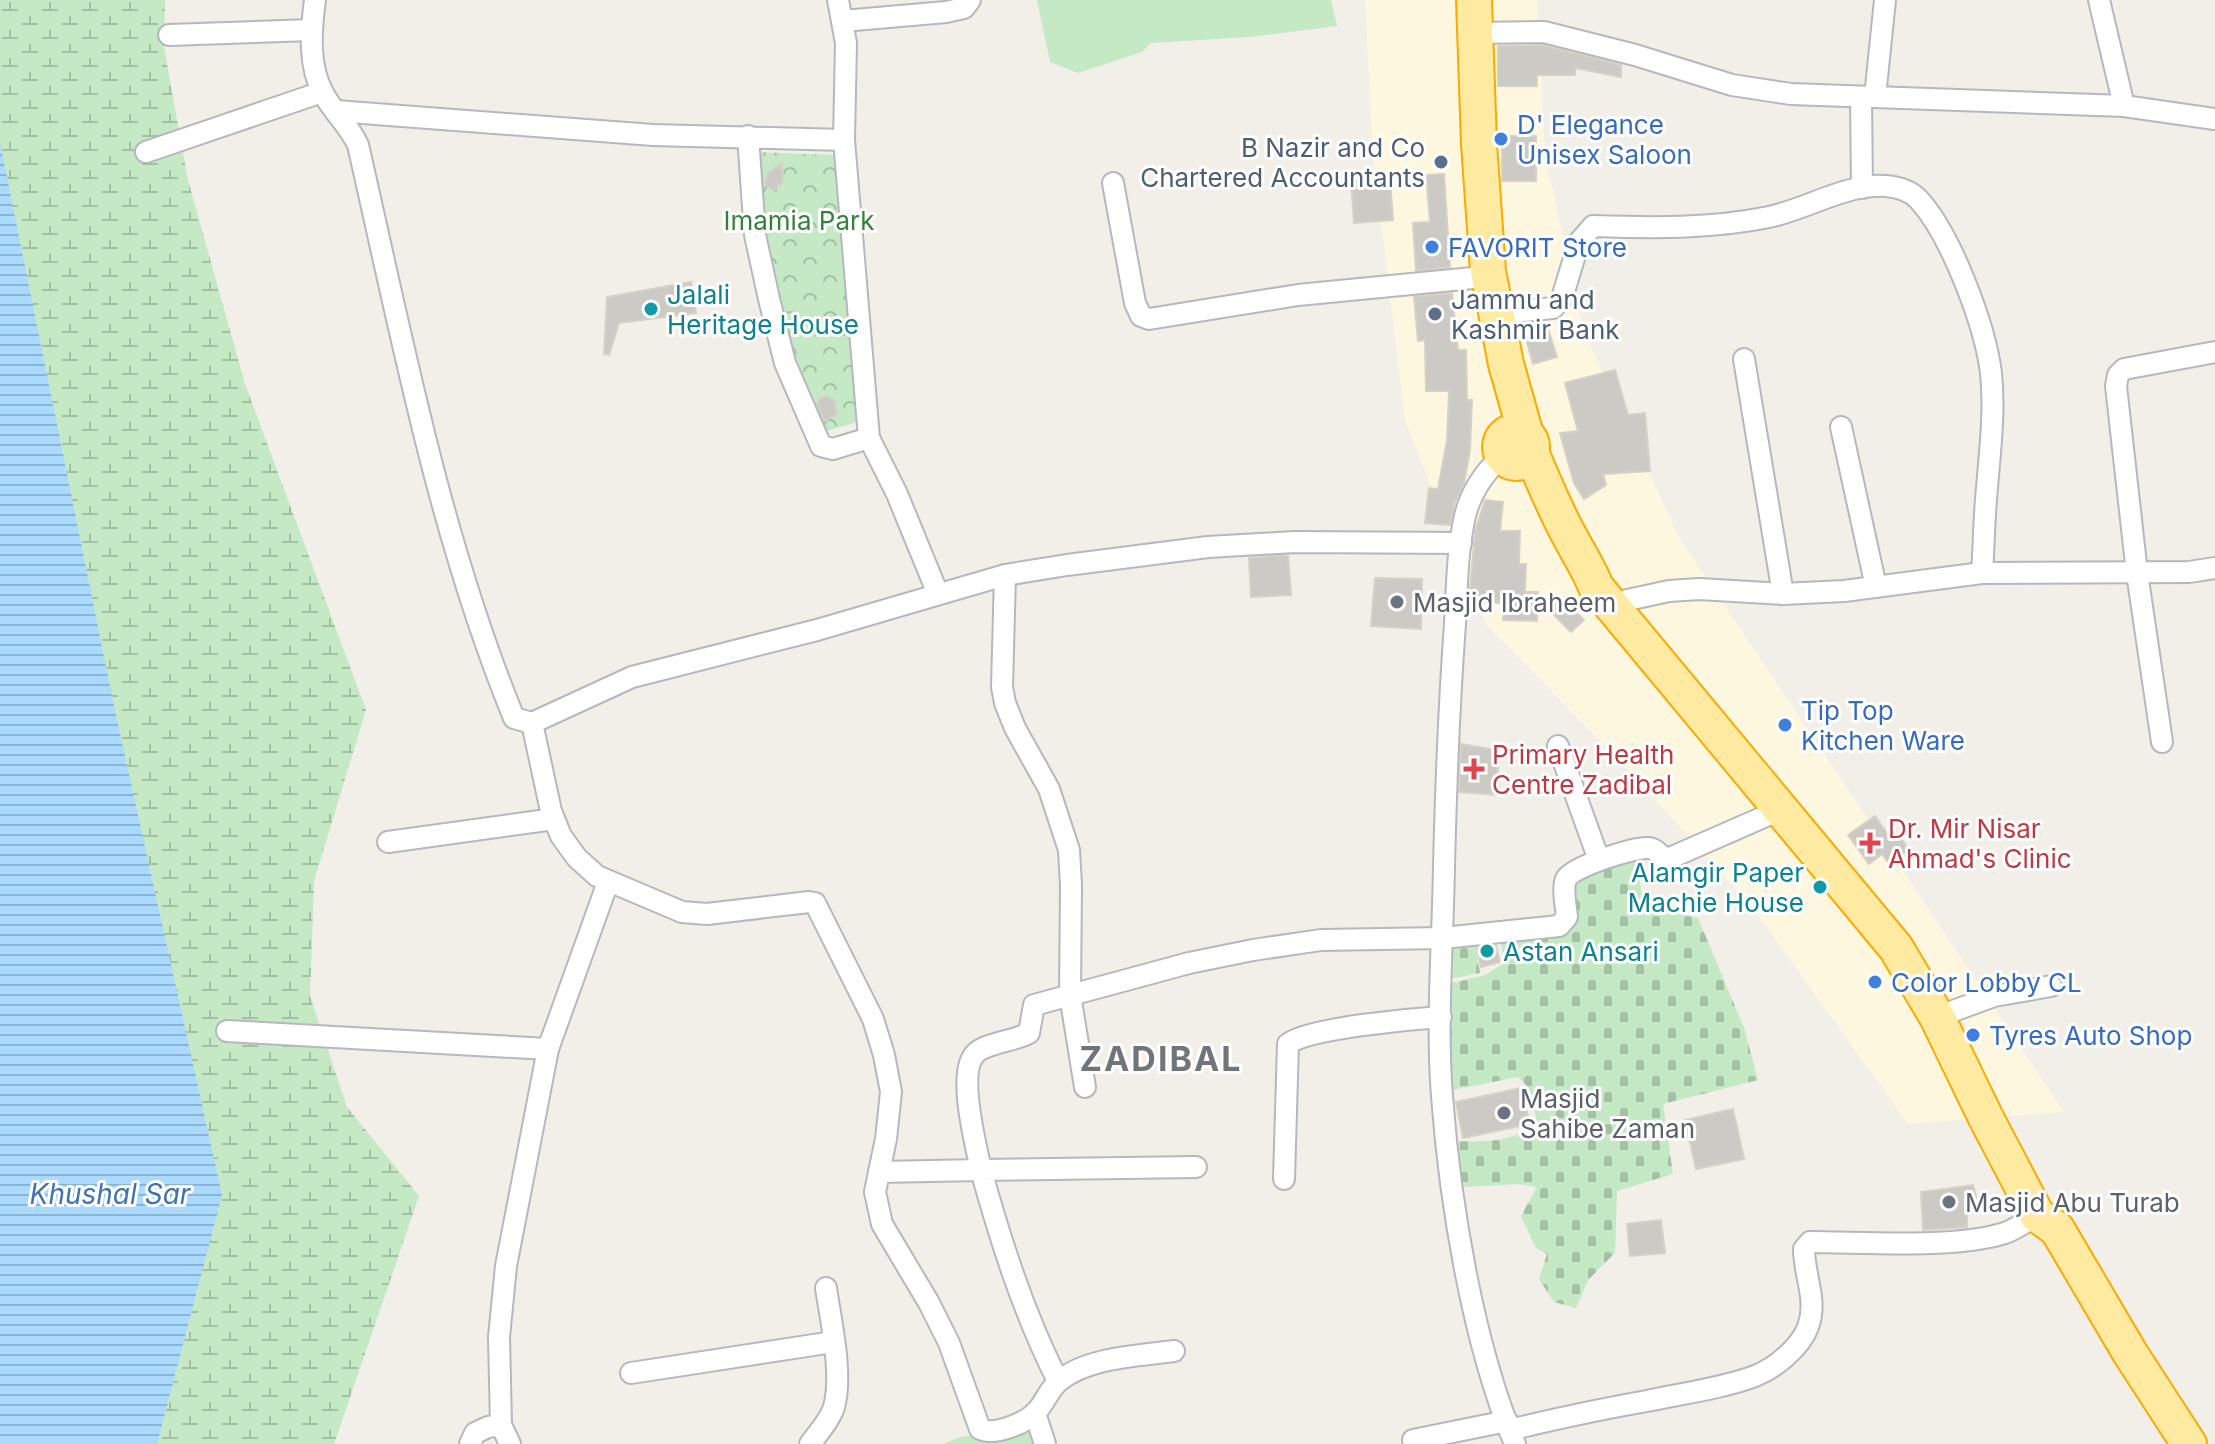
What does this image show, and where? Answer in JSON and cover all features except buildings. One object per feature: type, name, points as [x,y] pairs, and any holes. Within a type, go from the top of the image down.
[{"type":"highway","points":[[1457,0],[1462,145],[1473,278],[1487,369],[1515,448],[1547,490],[1603,595],[1896,948],[1937,1017],[2037,1215],[2057,1229],[2130,1353],[2189,1444]]},
{"type":"highway","points":[[1474,17],[1483,207],[1515,448]]},
{"type":"highway","points":[[2037,1215],[2037,1237],[2110,1362],[2165,1444]]},
{"type":"street","points":[[315,0],[311,30],[313,62],[322,92],[350,128],[358,145],[409,371],[474,608],[514,718],[532,723],[632,677],[817,630],[1005,575],[1221,546],[1306,542],[1461,543]]},
{"type":"street","points":[[838,0],[846,43],[844,140],[869,438],[897,494],[938,594]]},
{"type":"street","points":[[843,21],[946,12],[964,8],[970,0]]},
{"type":"street","points":[[1862,188],[1868,97],[1885,0]]},
{"type":"street","points":[[2099,0],[2124,106]]},
{"type":"street","points":[[1474,17],[1635,55],[1732,85],[1791,94],[2124,106],[2215,119]]},
{"type":"street","points":[[169,35],[311,30]]},
{"type":"street","points":[[146,152],[322,92]]},
{"type":"street","points":[[336,111],[653,135],[844,140]]},
{"type":"street","points":[[748,136],[755,235],[785,363],[821,446],[833,449],[869,438]]},
{"type":"street","points":[[1113,183],[1135,303],[1141,316],[1149,319],[1298,295],[1473,278]]},
{"type":"street","points":[[1495,314],[1553,308],[1562,298],[1579,242],[1593,226],[1663,229],[1735,223],[1773,216],[1862,188],[1899,188],[1919,200],[1945,238],[1983,338],[1991,372],[1982,573]]},
{"type":"street","points":[[2162,742],[2137,573],[2116,386],[2118,375],[2124,369],[2215,352]]},
{"type":"street","points":[[1744,359],[1783,594]]},
{"type":"street","points":[[1841,427],[1876,587]]},
{"type":"street","points":[[1510,1432],[1491,1380],[1467,1274],[1452,1186],[1441,1094],[1441,1017],[1449,698],[1461,543],[1474,489],[1515,448]]},
{"type":"street","points":[[1603,595],[1699,589],[1783,594],[1876,587],[1982,573],[2189,572],[2215,568]]},
{"type":"street","points":[[1005,575],[1002,687],[1005,703],[1015,728],[1049,789],[1069,850],[1070,995],[1085,1087]]},
{"type":"street","points":[[532,723],[554,819],[561,836],[577,858],[597,876],[682,912],[707,914],[815,903],[873,1019],[884,1055],[891,1092],[886,1139],[875,1192],[882,1224],[949,1343],[980,1429],[988,1433],[997,1432],[1035,1413],[1058,1381],[1101,1361],[1174,1351]]},
{"type":"street","points":[[1558,746],[1599,860]]},
{"type":"street","points":[[1058,1381],[1037,1340],[981,1170],[970,1114],[967,1078],[969,1063],[977,1051],[1029,1033],[1034,1005],[1189,963],[1267,948],[1321,940],[1443,938],[1559,926],[1567,917],[1567,877],[1599,860],[1647,848],[1670,858],[1782,809]]},
{"type":"street","points":[[388,842],[554,819]]},
{"type":"street","points":[[510,1444],[501,1425],[499,1337],[506,1266],[548,1049],[608,882]]},
{"type":"street","points":[[1937,1017],[1994,996],[2051,986]]},
{"type":"street","points":[[1284,1179],[1288,1044],[1296,1038],[1326,1032],[1390,1021],[1441,1017]]},
{"type":"street","points":[[227,1031],[548,1049]]},
{"type":"street","points":[[879,1172],[1196,1167]]},
{"type":"street","points":[[1413,1440],[1510,1432],[1755,1376],[1780,1361],[1802,1338],[1812,1315],[1812,1292],[1804,1257],[1804,1249],[1810,1242],[1939,1242],[1994,1236],[2037,1215]]},
{"type":"street","points":[[810,1444],[834,1409],[836,1384],[826,1288]]},
{"type":"street","points":[[631,1373],[833,1342]]},
{"type":"street","points":[[1035,1413],[1045,1444]]},
{"type":"street","points":[[470,1444],[475,1433],[501,1425]]},
{"type":"shaded area","points":[[1365,0],[1537,0],[1545,154],[1583,330],[1679,537],[2064,1112],[1908,1124],[1752,907],[1616,757],[1488,627],[1405,421],[1373,153]]},
{"type":"green space","points":[[0,0],[165,0],[164,47],[188,180],[245,384],[366,710],[314,881],[310,996],[347,1107],[419,1196],[334,1444],[0,1444]]},
{"type":"green space","points":[[1037,0],[1331,0],[1337,26],[1249,37],[1151,43],[1142,52],[1078,73],[1050,62]]},
{"type":"green space","name":"Imamia Park","points":[[753,152],[834,155],[857,422],[822,432],[776,301],[759,234]]},
{"type":"green space","points":[[1635,857],[1644,905],[1698,918],[1744,1028],[1758,1080],[1663,1104],[1673,1174],[1617,1191],[1615,1253],[1588,1280],[1576,1308],[1554,1302],[1539,1279],[1547,1254],[1536,1248],[1521,1216],[1537,1187],[1519,1184],[1462,1187],[1454,1141],[1508,1138],[1537,1122],[1528,1087],[1518,1077],[1447,1091],[1448,984],[1485,975],[1504,963],[1500,937],[1557,933],[1574,877]]},
{"type":"green space","points":[[1445,941],[1475,941],[1480,973],[1445,980]]},
{"type":"green space","points":[[1029,1428],[1034,1444],[943,1444],[960,1437]]},
{"type":"water","name":"Khushal Sar","points":[[0,143],[115,711],[222,1195],[157,1444],[0,1444]]},
{"type":"place","name":"D' Elegance Unisex Saloon","points":[[1501,139]]},
{"type":"place","name":"B Nazir and Co Chartered Accountants","points":[[1441,162]]},
{"type":"place","name":"FAVORIT Store","points":[[1432,247]]},
{"type":"place","name":"Jalali Heritage House","points":[[651,309]]},
{"type":"place","name":"Jammu and Kashmir Bank","points":[[1435,314]]},
{"type":"place","name":"Masjid Ibraheem","points":[[1397,602]]},
{"type":"place","name":"Tip Top Kitchen Ware","points":[[1785,725]]},
{"type":"place","name":"Primary Health Centre Zadibal","points":[[1474,769]]},
{"type":"place","name":"Dr. Mir Nisar Ahmad's Clinic","points":[[1870,843]]},
{"type":"place","name":"Alamgir Paper Machie House","points":[[1820,887]]},
{"type":"place","name":"Astan Ansari","points":[[1487,951]]},
{"type":"place","name":"Color Lobby CL","points":[[1875,982]]},
{"type":"place","name":"Tyres Auto Shop","points":[[1973,1035]]},
{"type":"place","name":"Masjid Sahibe Zaman","points":[[1504,1113]]},
{"type":"place","name":"Masjid Abu Turab","points":[[1949,1202]]},
{"type":"district","name":"ZADIBAL","points":[[1161,1058]]}]
